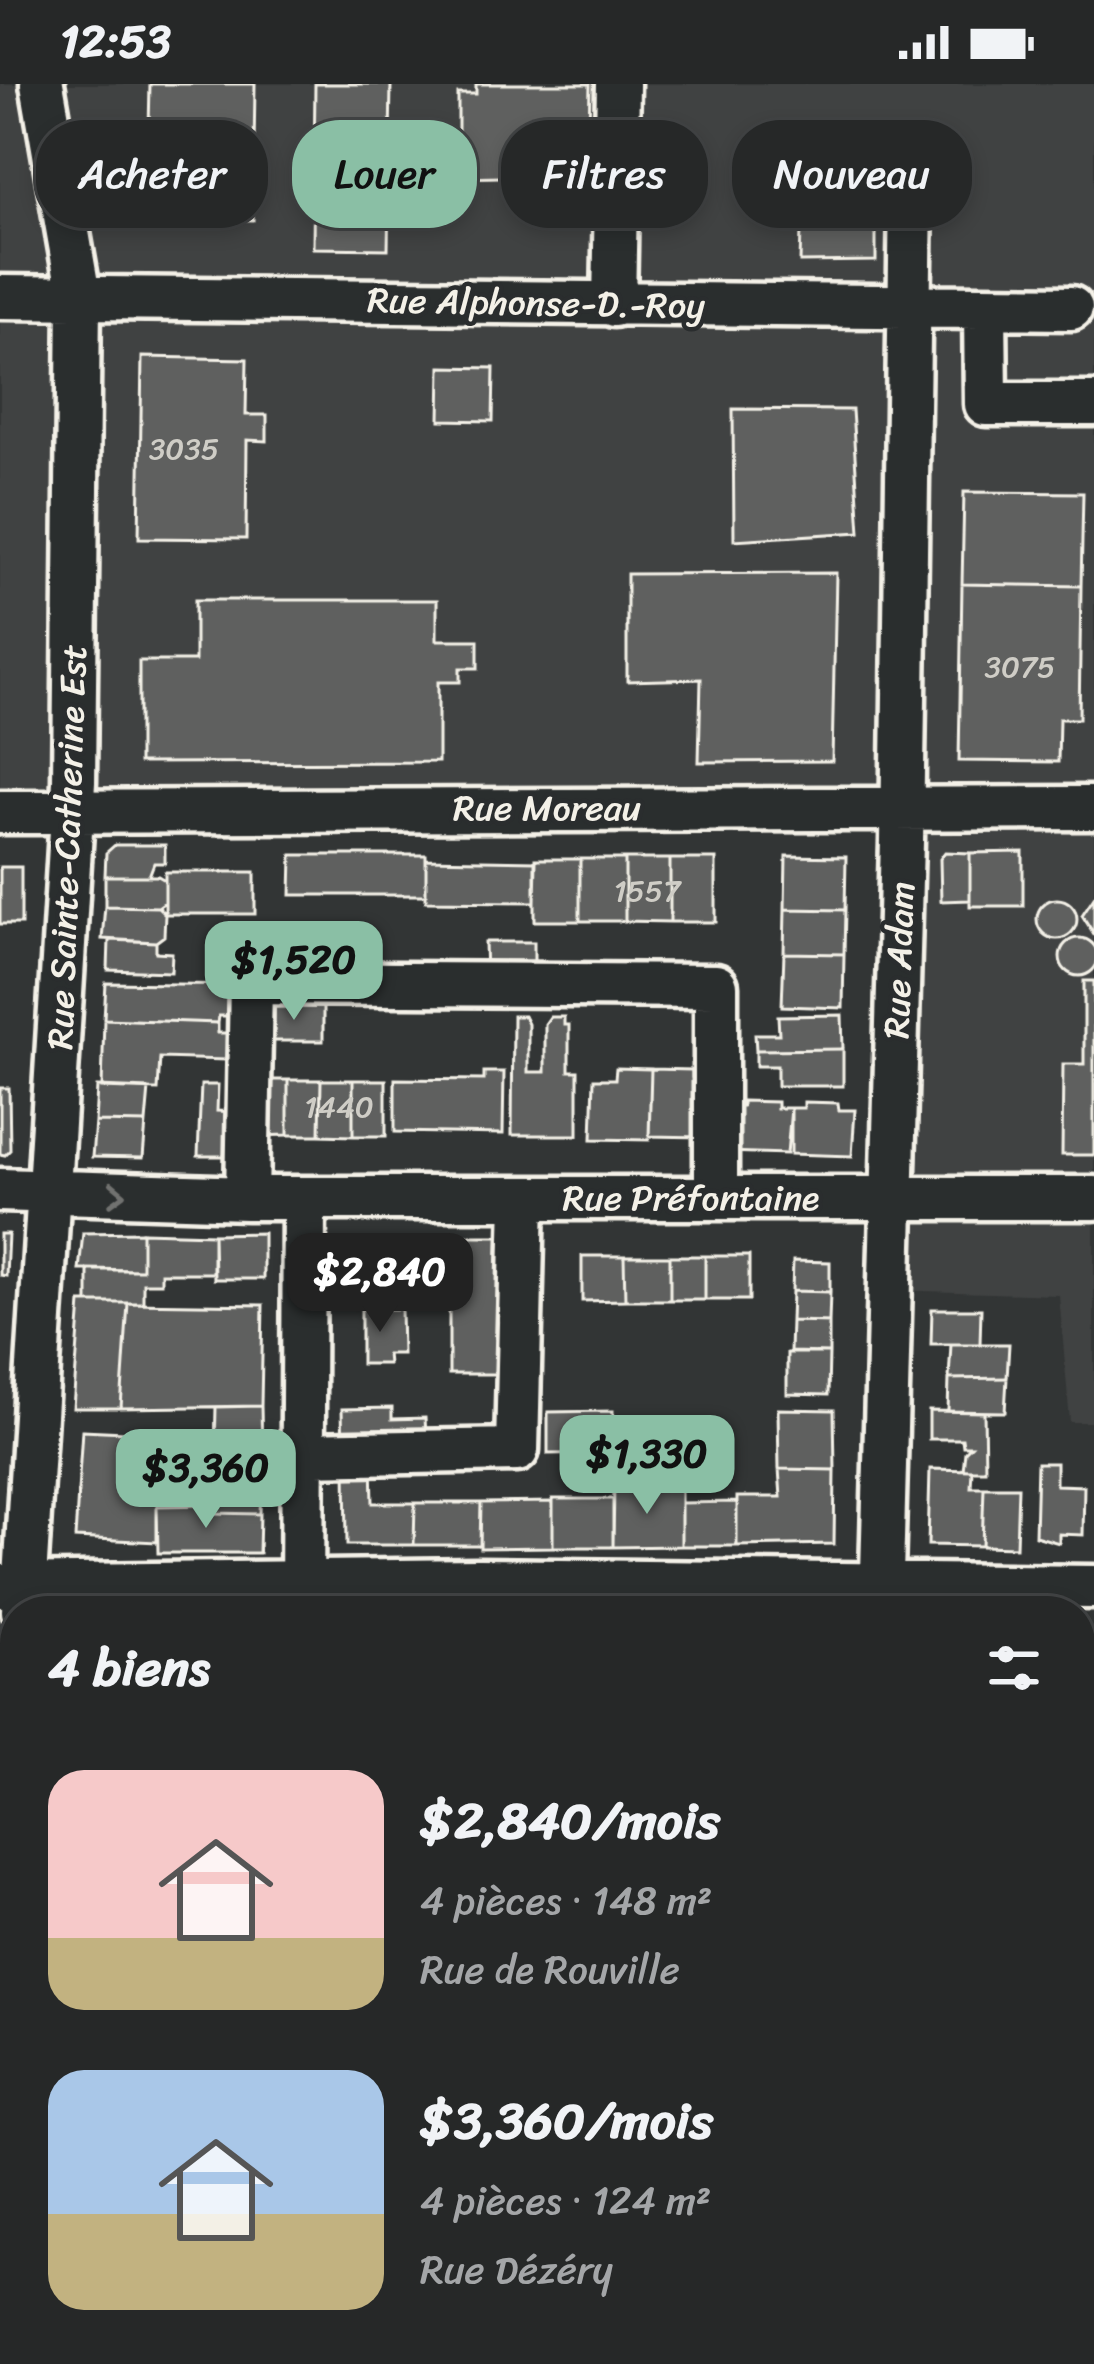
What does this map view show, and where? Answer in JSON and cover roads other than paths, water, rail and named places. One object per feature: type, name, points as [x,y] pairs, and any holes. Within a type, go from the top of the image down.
[{"type":"street","name":"Rue Sainte-Catherine Est","points":[[15,1594],[51,1192],[74,811],[79,296],[42,84]]},
{"type":"street","points":[[614,304],[618,84]]},
{"type":"street","name":"Rue Adam","points":[[882,1596],[902,807],[910,228]]},
{"type":"street","name":"Rue Alphonse-D.-Roy","points":[[0,297],[1071,308]]},
{"type":"street","points":[[985,308],[986,404],[1094,404]]},
{"type":"street","name":"Rue Moreau","points":[[0,812],[1094,808]]},
{"type":"street","points":[[247,1198],[251,982],[716,986],[716,1198]]},
{"type":"street","name":"Rue Préfontaine","points":[[0,1190],[247,1198],[1094,1198]]},
{"type":"street","points":[[302,1596],[304,1198]]},
{"type":"street","points":[[302,1454],[517,1450],[523,1198]]},
{"type":"street","points":[[921,1596],[1094,1587]]},
{"type":"street","points":[[15,1594],[206,1596]]},
{"type":"street","points":[[390,1596],[612,1596]]}]
